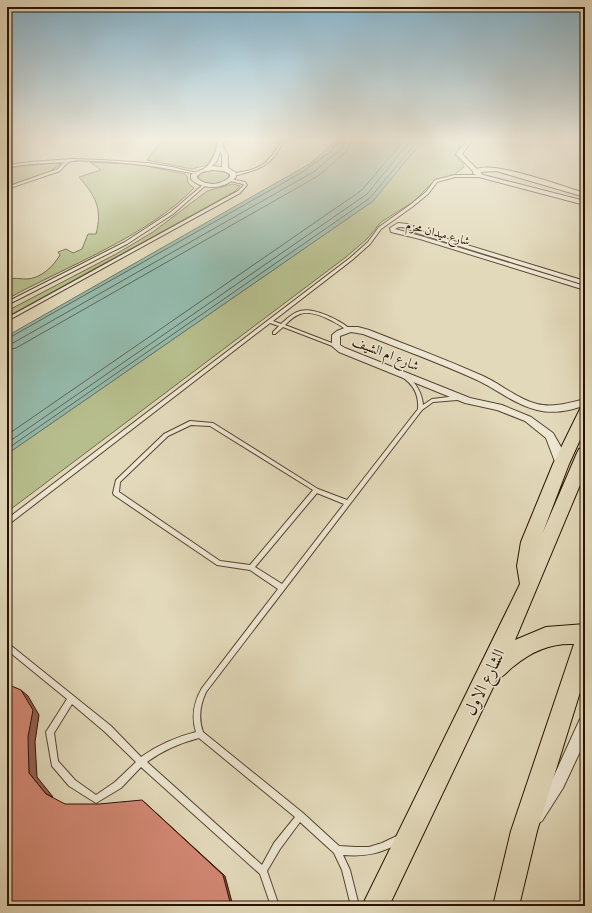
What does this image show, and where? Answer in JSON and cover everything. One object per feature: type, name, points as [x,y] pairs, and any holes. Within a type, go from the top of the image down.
[{"type":"main road","points":[[530,584],[526,566],[530,542],[561,464],[585,413]]},
{"type":"main road","name":"الشارع الاول","points":[[375,906],[487,677],[530,584],[585,453]]},
{"type":"main road","points":[[487,677],[504,659],[534,640],[563,633],[585,634]]},
{"type":"main road","points":[[506,906],[524,831],[585,643]]},
{"type":"street","points":[[197,182],[205,185],[220,184],[225,182]]},
{"type":"street","points":[[503,182],[585,203]]},
{"type":"street","points":[[524,187],[532,183],[532,182]]},
{"type":"street","points":[[540,182],[585,195]]},
{"type":"street","name":"شارع ميدان محزم","points":[[585,283],[419,232],[406,225],[398,225],[392,229],[399,234],[422,238],[585,288]]},
{"type":"street","name":"شارع ام الشيف","points":[[561,464],[550,436],[528,419],[499,407],[458,398],[342,350],[336,346],[336,335],[348,329],[356,329],[366,332],[479,377],[506,394],[538,407],[558,409],[572,407],[585,402]]},
{"type":"street","points":[[499,407],[506,394]]},
{"type":"street","points":[[524,831],[547,803],[573,752],[585,724]]},
{"type":"lane","points":[[7,188],[25,182]]},
{"type":"lane","points":[[7,320],[239,192],[246,185],[241,182]]},
{"type":"lane","points":[[7,522],[364,248],[380,228],[412,206],[427,193],[436,182]]},
{"type":"lane","points":[[7,304],[126,243],[172,213],[205,185]]},
{"type":"lane","points":[[274,333],[296,313],[305,310],[311,310],[340,323],[348,329]]},
{"type":"lane","points":[[270,321],[336,346]]},
{"type":"lane","points":[[399,373],[417,389],[421,402],[420,409]]},
{"type":"lane","points":[[355,906],[346,870],[337,850],[300,816],[200,734],[196,718],[197,708],[204,690],[420,409],[436,400],[458,398]]},
{"type":"lane","points":[[282,588],[251,568],[219,563],[116,493],[118,482],[166,435],[190,423],[211,424],[316,490],[348,503]]},
{"type":"lane","points":[[251,568],[316,490]]},
{"type":"lane","points":[[7,646],[108,729],[142,762],[263,871],[275,906]]},
{"type":"lane","points":[[70,699],[50,732],[56,763],[72,783],[96,799],[118,785],[153,753],[173,742],[200,734]]},
{"type":"lane","points":[[263,871],[277,846],[300,816]]},
{"type":"lane","points":[[337,850],[360,853],[382,848],[402,837],[417,820]]},
{"type":"green space","points":[[7,182],[20,182],[7,186]]},
{"type":"green space","points":[[83,182],[188,182],[194,188],[154,221],[130,236],[7,299],[7,280],[14,278],[26,279],[41,275],[50,268],[60,255],[58,252],[66,249],[73,253],[82,249],[88,234],[96,234],[99,217],[98,210],[89,190]]},
{"type":"green space","points":[[203,182],[223,182],[214,184]]},
{"type":"green space","points":[[389,182],[433,182],[413,202],[381,222],[367,239],[346,257],[7,512],[7,454],[373,201]]},
{"type":"green space","points":[[233,184],[240,186],[234,192],[7,317],[7,311],[116,254],[153,232],[207,191]]},
{"type":"water","points":[[278,182],[389,182],[373,201],[7,454],[7,336]]},
{"type":"building","points":[[7,684],[21,690],[33,710],[28,737],[29,773],[46,794],[65,804],[99,804],[142,800],[223,875],[231,906],[7,906]]}]
